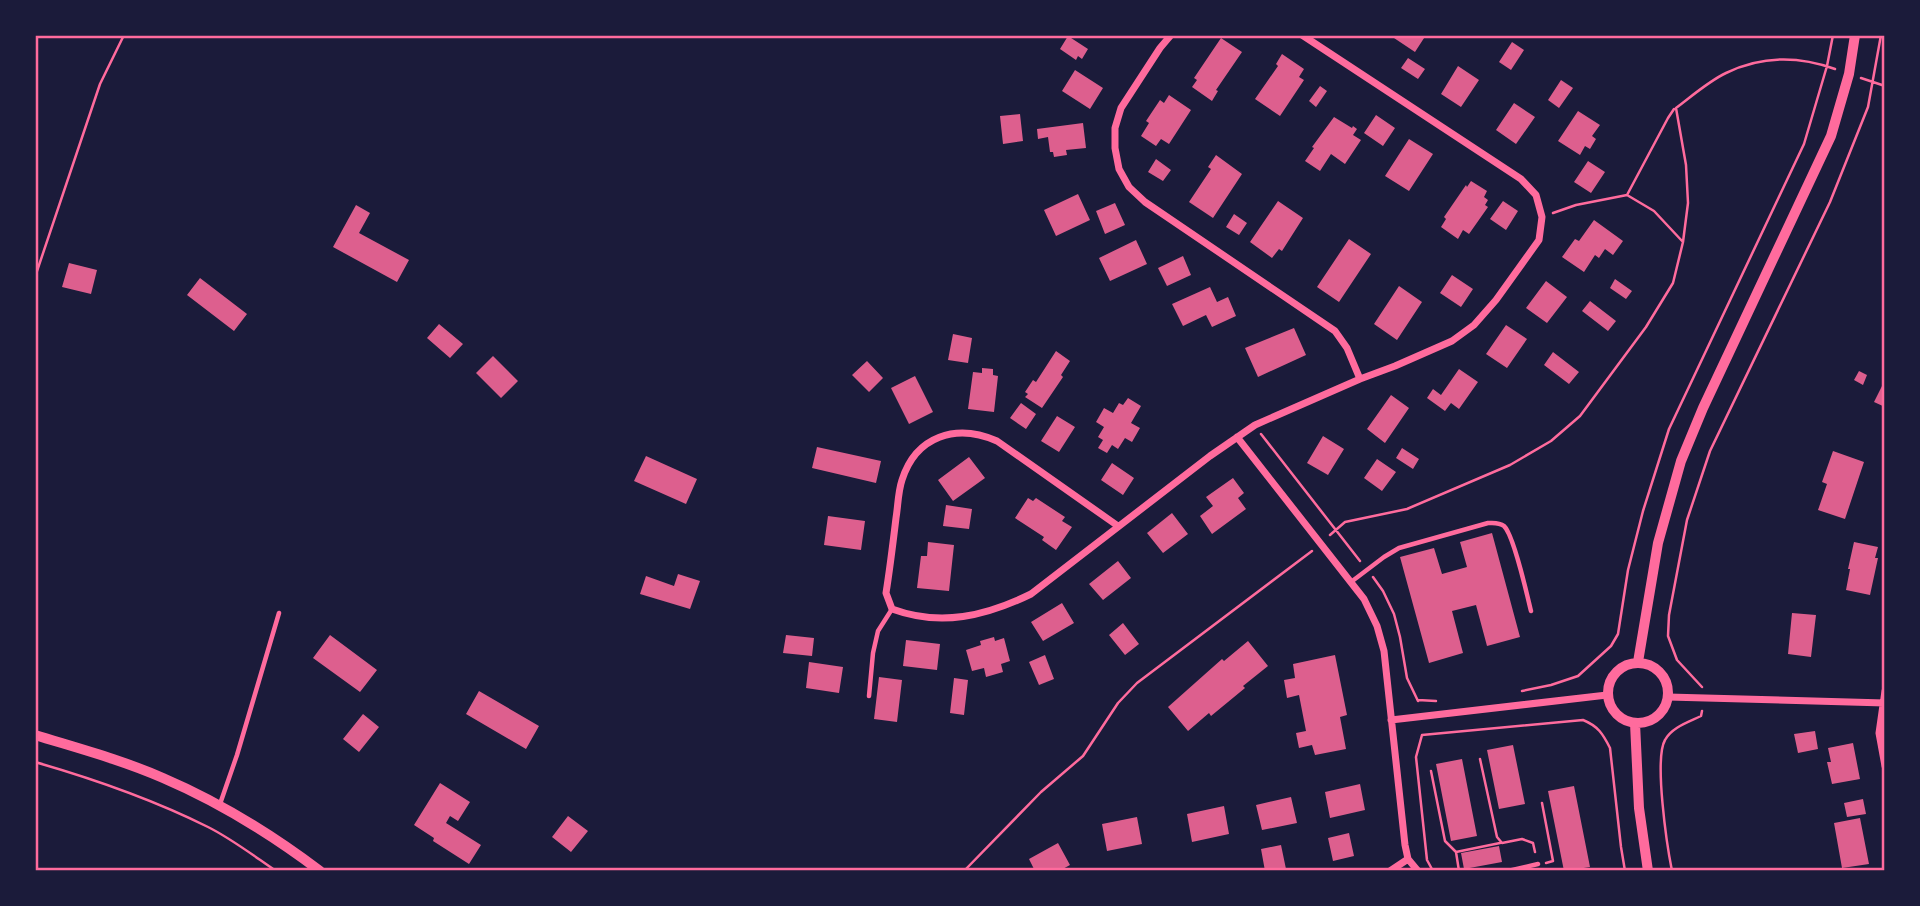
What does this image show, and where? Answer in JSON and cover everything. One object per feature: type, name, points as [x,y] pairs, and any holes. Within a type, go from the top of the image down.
[{"type":"street","points":[[1171,35],[1121,108],[1115,128],[1119,169],[1129,187],[1145,202],[1335,331],[1348,348],[1360,379]]},
{"type":"street","points":[[1118,526],[997,441],[983,435],[962,432],[943,435],[925,445],[909,462],[901,483],[886,593],[892,609],[909,616],[937,619],[968,616],[1003,608],[1031,594],[1237,437],[1269,418],[1452,341],[1474,325],[1496,300],[1539,240],[1542,217],[1536,195],[1521,179],[1302,35]]},
{"type":"street","points":[[1638,662],[1658,543],[1681,461],[1703,408],[1831,136],[1849,74],[1855,35]]},
{"type":"street","points":[[1237,437],[1322,543],[1364,599],[1373,617],[1384,651],[1405,845],[1408,859],[1418,871]]},
{"type":"street","points":[[1638,662],[1661,673],[1668,697],[1660,714],[1644,722],[1635,723],[1626,721],[1613,711],[1607,695],[1612,676],[1619,668],[1638,662]]},
{"type":"street","points":[[1885,691],[1879,733],[1885,766]]},
{"type":"street","points":[[1391,720],[1607,695]]},
{"type":"street","points":[[1668,697],[1884,703]]},
{"type":"street","points":[[1635,723],[1639,808],[1648,871]]},
{"type":"street","points":[[35,735],[161,777],[220,805],[320,871]]},
{"type":"street","points":[[1390,871],[1408,859]]},
{"type":"lane","points":[[1351,582],[1384,556],[1399,548],[1488,523],[1497,523],[1505,527],[1511,539],[1531,611]]},
{"type":"lane","points":[[869,696],[878,631],[892,609]]},
{"type":"lane","points":[[220,805],[279,613]]},
{"type":"lane","points":[[1508,871],[1538,864]]},
{"type":"path","points":[[35,276],[100,85],[124,35]]},
{"type":"path","points":[[1517,692],[1578,676],[1611,646],[1618,634],[1628,570],[1668,429],[1804,144],[1827,66],[1833,35]]},
{"type":"path","points":[[1672,871],[1666,844],[1661,749],[1666,737],[1680,725],[1701,716],[1702,699],[1702,686],[1677,660],[1668,636],[1671,603],[1687,520],[1710,451],[1830,202],[1868,107],[1881,35]]},
{"type":"path","points":[[1627,194],[1676,107],[1726,73],[1758,62],[1793,59],[1827,66],[1885,86]]},
{"type":"path","points":[[964,871],[1041,792],[1083,756],[1118,703],[1137,683],[1322,543],[1345,522],[1407,509],[1510,465],[1551,441],[1580,416],[1646,327],[1673,284],[1683,242],[1688,203],[1686,165],[1676,107]]},
{"type":"path","points":[[1542,217],[1576,205],[1627,194],[1654,211],[1683,242]]},
{"type":"path","points":[[1418,700],[1447,700]]},
{"type":"path","points":[[1433,871],[1427,860],[1416,757],[1422,735],[1583,720],[1594,725],[1603,734],[1610,748],[1625,871]]},
{"type":"path","points":[[1480,759],[1497,837],[1502,843]]},
{"type":"path","points":[[35,762],[96,780],[159,805],[209,828],[276,871]]},
{"type":"path","points":[[1431,771],[1445,841],[1455,852],[1459,871]]},
{"type":"path","points":[[1455,852],[1522,839],[1533,843],[1538,864],[1553,862],[1542,803]]},
{"type":"building","points":[[1396,35],[1426,35],[1415,52],[1394,38]]},
{"type":"building","points":[[1068,36],[1088,49],[1082,59],[1078,56],[1076,60],[1060,49]]},
{"type":"building","points":[[1221,38],[1242,52],[1216,90],[1218,91],[1212,101],[1192,87],[1197,80],[1194,78]]},
{"type":"building","points":[[1512,42],[1524,50],[1511,70],[1499,62]]},
{"type":"building","points":[[1282,54],[1304,69],[1299,77],[1304,80],[1280,116],[1255,99],[1278,66],[1276,64]]},
{"type":"building","points":[[1408,58],[1425,69],[1418,79],[1401,68]]},
{"type":"building","points":[[1458,66],[1479,80],[1461,107],[1441,94]]},
{"type":"building","points":[[1075,70],[1103,88],[1090,109],[1062,91]]},
{"type":"building","points":[[1561,80],[1573,88],[1559,108],[1548,100]]},
{"type":"building","points":[[1320,86],[1327,91],[1316,107],[1309,101]]},
{"type":"building","points":[[1169,95],[1191,110],[1169,144],[1161,139],[1156,146],[1141,136],[1149,123],[1146,121],[1160,100],[1164,103]]},
{"type":"building","points":[[1514,103],[1535,117],[1516,144],[1496,130]]},
{"type":"building","points":[[1578,111],[1600,125],[1592,136],[1596,139],[1590,149],[1585,146],[1580,155],[1558,141]]},
{"type":"building","points":[[1020,114],[1023,141],[1003,144],[1000,116]]},
{"type":"building","points":[[1376,115],[1395,128],[1383,146],[1364,133]]},
{"type":"building","points":[[1334,117],[1357,129],[1353,135],[1361,140],[1345,164],[1331,154],[1320,171],[1305,161]]},
{"type":"building","points":[[1083,123],[1086,148],[1066,150],[1067,155],[1054,157],[1053,152],[1050,152],[1048,137],[1038,139],[1037,129]]},
{"type":"building","points":[[1409,139],[1433,154],[1409,191],[1385,176]]},
{"type":"building","points":[[1216,155],[1242,174],[1213,218],[1189,202],[1211,169],[1208,167]]},
{"type":"building","points":[[1156,159],[1171,170],[1163,181],[1148,172]]},
{"type":"building","points":[[1588,161],[1605,172],[1591,193],[1574,182]]},
{"type":"building","points":[[1471,181],[1487,191],[1484,197],[1488,200],[1485,205],[1488,207],[1469,234],[1463,230],[1458,239],[1441,227],[1446,219],[1444,217]]},
{"type":"building","points":[[1078,194],[1090,220],[1056,236],[1044,210]]},
{"type":"building","points":[[1278,201],[1303,218],[1282,251],[1279,249],[1272,258],[1250,242]]},
{"type":"building","points":[[1503,201],[1518,211],[1506,230],[1490,219]]},
{"type":"building","points":[[1115,203],[1125,225],[1105,234],[1096,211]]},
{"type":"building","points":[[356,205],[370,213],[359,233],[409,260],[397,282],[333,247]]},
{"type":"building","points":[[1234,214],[1247,223],[1239,235],[1226,227]]},
{"type":"building","points":[[1594,220],[1623,241],[1613,255],[1605,249],[1599,258],[1595,255],[1584,272],[1562,257],[1575,239],[1579,241]]},
{"type":"building","points":[[1349,239],[1371,254],[1339,302],[1317,287]]},
{"type":"building","points":[[1136,240],[1147,264],[1110,281],[1099,258]]},
{"type":"building","points":[[1183,256],[1191,275],[1167,286],[1158,268]]},
{"type":"building","points":[[69,263],[97,270],[91,294],[62,287]]},
{"type":"building","points":[[1452,275],[1473,289],[1461,307],[1440,293]]},
{"type":"building","points":[[200,278],[247,314],[234,331],[187,295]]},
{"type":"building","points":[[1615,279],[1632,291],[1626,299],[1610,288]]},
{"type":"building","points":[[1546,281],[1567,297],[1547,323],[1526,308]]},
{"type":"building","points":[[1399,286],[1422,302],[1397,340],[1374,324]]},
{"type":"building","points":[[1210,287],[1217,302],[1228,297],[1236,316],[1212,327],[1206,315],[1183,326],[1172,304]]},
{"type":"building","points":[[1590,301],[1616,321],[1608,331],[1582,311]]},
{"type":"building","points":[[439,324],[463,344],[450,358],[427,338]]},
{"type":"building","points":[[1506,325],[1527,339],[1507,368],[1486,354]]},
{"type":"building","points":[[1294,328],[1306,355],[1258,377],[1245,348]]},
{"type":"building","points":[[953,334],[972,338],[968,363],[948,360]]},
{"type":"building","points":[[1056,351],[1070,361],[1061,375],[1063,377],[1042,408],[1025,397],[1028,394],[1025,392],[1033,380],[1036,382]]},
{"type":"building","points":[[1553,352],[1579,372],[1569,384],[1544,365]]},
{"type":"building","points":[[493,356],[518,381],[501,398],[476,373]]},
{"type":"building","points":[[867,361],[883,378],[869,392],[852,375]]},
{"type":"building","points":[[982,368],[993,369],[993,375],[998,376],[994,412],[968,409],[973,372],[982,373]]},
{"type":"building","points":[[1459,369],[1478,382],[1459,409],[1451,403],[1445,411],[1427,398],[1433,389],[1441,395]]},
{"type":"building","points":[[1859,371],[1867,375],[1863,385],[1854,380]]},
{"type":"building","points":[[915,376],[933,412],[909,424],[891,388]]},
{"type":"building","points":[[1882,386],[1885,388],[1885,407],[1874,402]]},
{"type":"building","points":[[1391,395],[1409,408],[1385,443],[1367,429]]},
{"type":"building","points":[[1128,398],[1141,406],[1131,423],[1140,428],[1132,442],[1125,438],[1118,449],[1112,445],[1107,453],[1098,448],[1103,440],[1098,437],[1104,427],[1096,422],[1104,408],[1113,413],[1119,403],[1123,405]]},
{"type":"building","points":[[1021,403],[1036,414],[1026,429],[1010,418]]},
{"type":"building","points":[[1057,416],[1075,427],[1059,452],[1041,441]]},
{"type":"building","points":[[1323,436],[1344,449],[1328,475],[1307,463]]},
{"type":"building","points":[[817,447],[881,461],[876,483],[812,468]]},
{"type":"building","points":[[1402,448],[1419,459],[1413,469],[1396,458]]},
{"type":"building","points":[[1833,451],[1864,462],[1845,519],[1818,510],[1827,484],[1822,482]]},
{"type":"building","points":[[646,456],[697,479],[686,504],[634,481]]},
{"type":"building","points":[[969,457],[985,478],[953,501],[938,480]]},
{"type":"building","points":[[1377,459],[1396,472],[1382,491],[1364,478]]},
{"type":"building","points":[[1112,463],[1134,478],[1123,495],[1101,480]]},
{"type":"building","points":[[1233,478],[1244,493],[1238,498],[1246,509],[1212,534],[1200,516],[1213,506],[1206,497]]},
{"type":"building","points":[[1028,498],[1033,501],[1036,498],[1065,517],[1062,521],[1072,527],[1056,550],[1042,540],[1044,537],[1015,518]]},
{"type":"building","points":[[946,505],[972,509],[969,529],[943,526]]},
{"type":"building","points":[[1172,513],[1188,534],[1163,553],[1147,533]]},
{"type":"building","points":[[828,516],[865,521],[861,550],[824,545]]},
{"type":"building","points":[[1492,533],[1520,637],[1487,646],[1476,605],[1452,611],[1463,653],[1429,663],[1400,557],[1434,548],[1442,574],[1467,567],[1460,542]]},
{"type":"building","points":[[928,542],[954,545],[949,591],[917,588],[921,556],[927,556]]},
{"type":"building","points":[[1854,542],[1878,547],[1870,595],[1846,590]]},
{"type":"building","points":[[1118,561],[1131,578],[1103,600],[1089,584]]},
{"type":"building","points":[[678,574],[700,581],[690,609],[640,594],[646,576],[674,586]]},
{"type":"building","points":[[1062,603],[1074,623],[1043,641],[1031,622]]},
{"type":"building","points":[[1792,613],[1816,615],[1811,657],[1788,654]]},
{"type":"building","points":[[1123,623],[1139,644],[1125,655],[1109,635]]},
{"type":"building","points":[[330,635],[377,670],[360,692],[313,658]]},
{"type":"building","points":[[786,635],[814,638],[812,656],[783,653]]},
{"type":"building","points":[[994,637],[995,641],[1004,638],[1010,661],[1001,664],[1003,672],[986,677],[984,668],[972,671],[966,650],[981,645],[980,641]]},
{"type":"building","points":[[906,640],[940,644],[937,670],[903,666]]},
{"type":"building","points":[[1248,641],[1268,666],[1211,716],[1209,713],[1188,731],[1168,707],[1222,659],[1224,661]]},
{"type":"building","points":[[1045,655],[1054,679],[1039,685],[1029,662]]},
{"type":"building","points":[[1335,655],[1347,715],[1340,717],[1346,749],[1315,755],[1312,745],[1299,748],[1296,733],[1306,731],[1299,695],[1287,698],[1284,680],[1295,678],[1293,664]]},
{"type":"building","points":[[809,662],[843,667],[839,693],[806,688]]},
{"type":"building","points":[[879,677],[902,680],[897,722],[874,719]]},
{"type":"building","points":[[954,678],[968,680],[964,715],[950,713]]},
{"type":"building","points":[[479,691],[539,726],[526,749],[466,714]]},
{"type":"building","points":[[363,714],[379,727],[359,752],[343,739]]},
{"type":"building","points":[[1815,731],[1818,749],[1798,753],[1794,734]]},
{"type":"building","points":[[1853,743],[1860,779],[1832,784],[1827,762],[1831,762],[1828,748]]},
{"type":"building","points":[[1513,745],[1525,804],[1499,809],[1487,750]]},
{"type":"building","points":[[1462,759],[1477,836],[1451,841],[1436,764]]},
{"type":"building","points":[[440,783],[470,802],[458,821],[450,816],[446,823],[481,845],[469,864],[414,825]]},
{"type":"building","points":[[1360,784],[1365,810],[1330,818],[1325,792]]},
{"type":"building","points":[[1574,786],[1590,867],[1564,871],[1548,791]]},
{"type":"building","points":[[1291,797],[1297,823],[1262,830],[1256,805]]},
{"type":"building","points":[[1863,799],[1866,814],[1847,817],[1844,803]]},
{"type":"building","points":[[1224,806],[1229,834],[1192,842],[1187,814]]},
{"type":"building","points":[[568,816],[588,831],[571,852],[552,837]]},
{"type":"building","points":[[1137,817],[1142,844],[1107,851],[1102,824]]},
{"type":"building","points":[[1860,818],[1869,864],[1842,868],[1834,823]]},
{"type":"building","points":[[1349,833],[1354,856],[1333,861],[1328,838]]},
{"type":"building","points":[[1058,843],[1070,865],[1059,871],[1035,871],[1029,859]]},
{"type":"building","points":[[1281,845],[1286,869],[1265,871],[1261,849]]},
{"type":"building","points":[[1499,846],[1502,862],[1464,869],[1461,853]]}]
